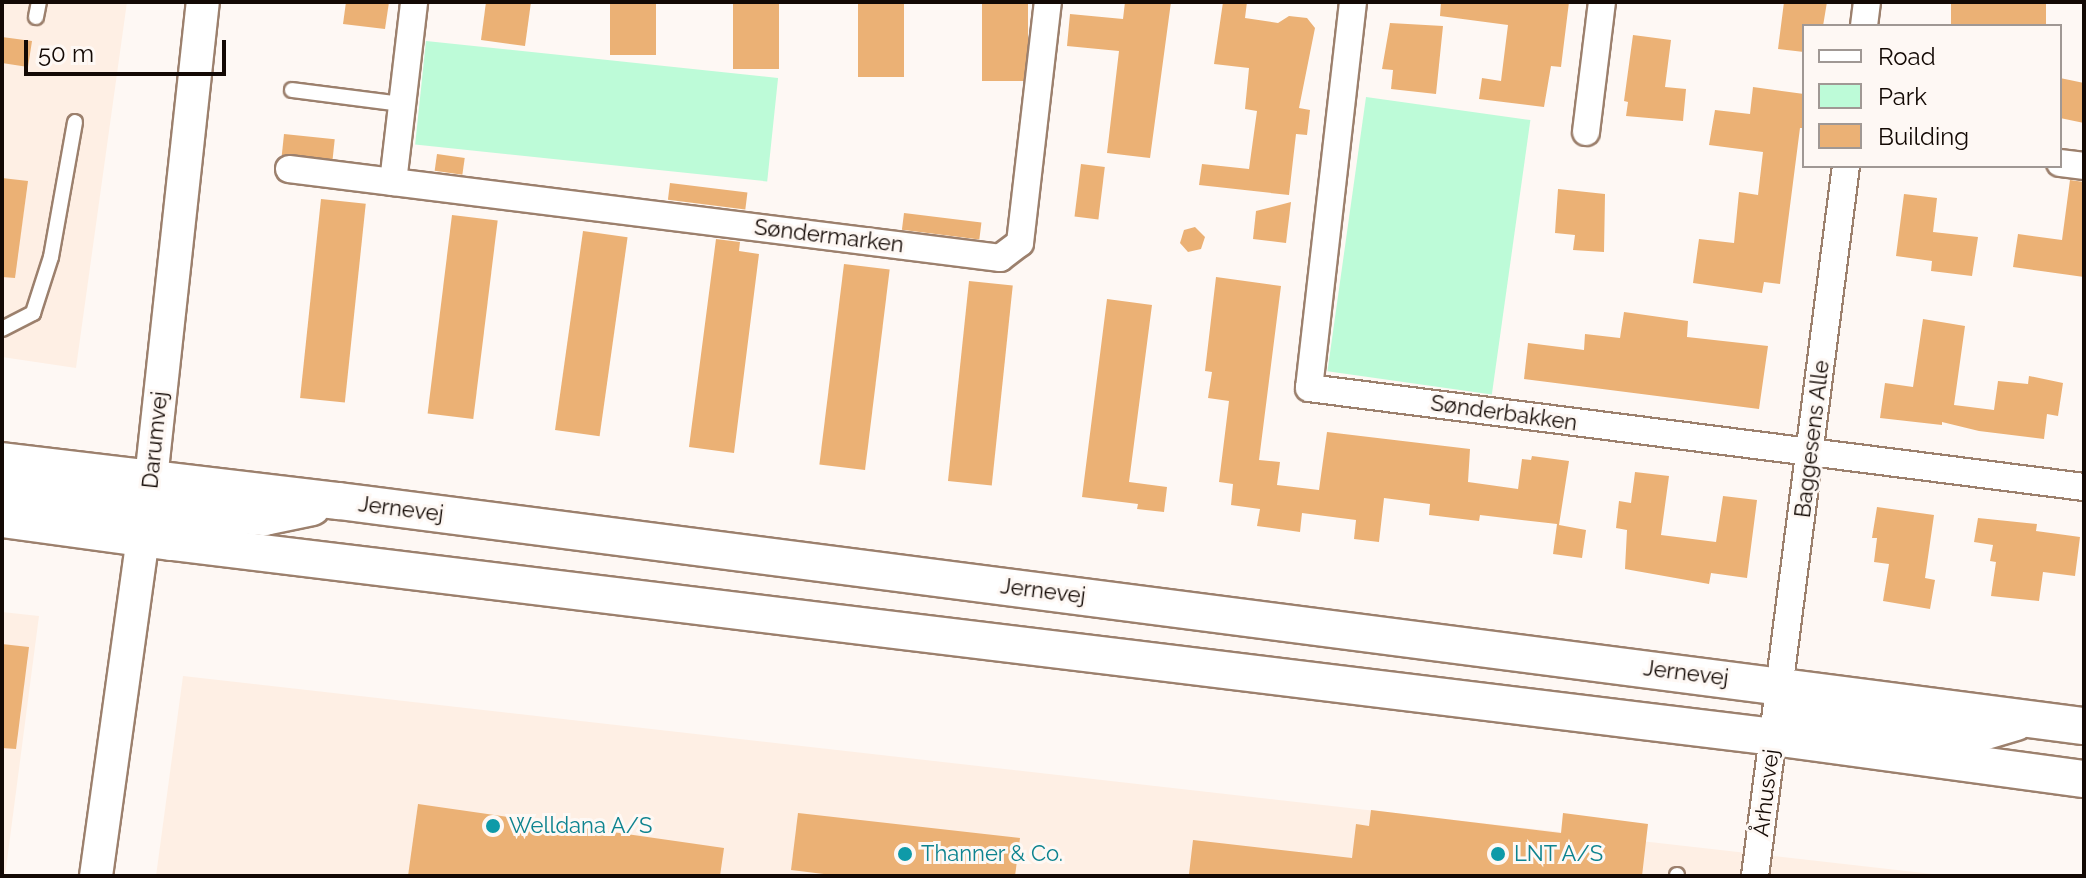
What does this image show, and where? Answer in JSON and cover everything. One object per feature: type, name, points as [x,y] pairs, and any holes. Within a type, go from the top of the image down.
[{"type":"main road","name":"Jernevej","points":[[2,461],[339,501],[1777,711],[2084,779]]},
{"type":"main road","points":[[2,493],[125,508],[151,479]]},
{"type":"main road","points":[[143,538],[169,510],[265,517],[339,501]]},
{"type":"main road","name":"Jernevej","points":[[2,519],[1552,710],[1777,711],[2027,718],[2084,726]]},
{"type":"main road","points":[[1552,710],[1584,694],[1749,714],[1797,711],[1969,736],[2027,718]]},
{"type":"street","name":"Darumvej","points":[[96,876],[151,479],[203,2]]},
{"type":"street","points":[[393,182],[414,2]]},
{"type":"street","name":"Søndermarken","points":[[289,169],[1000,258],[1020,243],[1048,2]]},
{"type":"street","name":"Sønderbakken","points":[[1353,2],[1309,388],[2084,487]]},
{"type":"street","points":[[1586,132],[1602,2]]},
{"type":"street","points":[[1864,24],[1867,2]]},
{"type":"street","points":[[2062,163],[2084,166]]},
{"type":"street","name":"Baggesens Alle","points":[[1777,711],[1846,168]]},
{"type":"street","name":"Århusvej","points":[[1755,876],[1777,711]]},
{"type":"lane","points":[[292,90],[402,104]]},
{"type":"lane","points":[[2,329],[33,313],[51,257],[75,122]]},
{"type":"shaded area","points":[[2,2],[127,2],[76,368],[2,357]]},
{"type":"shaded area","points":[[2,612],[39,616],[5,876],[2,876]]},
{"type":"shaded area","points":[[183,676],[1950,876],[156,876]]},
{"type":"green space","points":[[426,41],[778,78],[767,181],[415,144]]},
{"type":"green space","points":[[1366,97],[1530,120],[1492,394],[1327,371]]},
{"type":"building","points":[[346,2],[389,2],[385,29],[343,24]]},
{"type":"building","points":[[486,2],[531,2],[525,46],[481,40]]},
{"type":"building","points":[[610,2],[656,2],[656,55],[610,55]]},
{"type":"building","points":[[733,2],[779,2],[779,69],[733,69]]},
{"type":"building","points":[[858,2],[904,2],[904,77],[858,77]]},
{"type":"building","points":[[982,2],[1028,2],[1028,81],[982,81]]},
{"type":"building","points":[[1125,2],[1171,2],[1150,158],[1107,153],[1119,51],[1067,46],[1070,14],[1123,19]]},
{"type":"building","points":[[1223,2],[1247,2],[1245,18],[1278,23],[1289,16],[1307,18],[1315,28],[1299,108],[1310,110],[1307,135],[1296,134],[1289,195],[1199,185],[1202,164],[1249,169],[1257,111],[1245,109],[1249,68],[1214,64]]},
{"type":"building","points":[[1441,2],[1569,2],[1561,67],[1551,66],[1544,107],[1479,99],[1482,78],[1501,81],[1508,25],[1440,16]]},
{"type":"building","points":[[1784,2],[1827,2],[1823,24],[1802,24],[1802,52],[1778,49]]},
{"type":"building","points":[[1951,2],[2046,2],[2046,24],[1951,24]]},
{"type":"building","points":[[1390,23],[1443,26],[1436,94],[1391,89],[1393,70],[1382,69]]},
{"type":"building","points":[[1633,35],[1671,40],[1665,87],[1686,89],[1683,121],[1626,116],[1628,102],[1624,101]]},
{"type":"building","points":[[2,37],[32,41],[28,67],[2,63]]},
{"type":"building","points":[[2062,78],[2084,83],[2084,123],[2062,118]]},
{"type":"building","points":[[1753,87],[1802,94],[1802,128],[1780,284],[1764,282],[1762,293],[1693,283],[1699,239],[1734,243],[1739,192],[1758,195],[1763,152],[1709,145],[1715,110],[1750,114]]},
{"type":"building","points":[[284,134],[335,139],[333,160],[282,155]]},
{"type":"building","points":[[437,154],[465,158],[462,175],[435,171]]},
{"type":"building","points":[[1081,164],[1105,167],[1098,220],[1075,217]]},
{"type":"building","points":[[2,178],[28,181],[15,278],[2,277]]},
{"type":"building","points":[[2070,180],[2084,182],[2084,277],[2013,267],[2018,234],[2062,240]]},
{"type":"building","points":[[670,183],[747,193],[745,209],[668,200]]},
{"type":"building","points":[[1558,189],[1605,194],[1604,252],[1573,250],[1575,235],[1555,233]]},
{"type":"building","points":[[1904,194],[1937,198],[1933,232],[1978,237],[1972,276],[1931,271],[1932,261],[1896,256]]},
{"type":"building","points":[[321,199],[366,204],[345,403],[300,398]]},
{"type":"building","points":[[1291,202],[1286,243],[1253,239],[1256,211]]},
{"type":"building","points":[[904,213],[981,223],[979,239],[902,230]]},
{"type":"building","points":[[452,215],[498,221],[473,419],[428,414]]},
{"type":"building","points":[[1195,227],[1205,237],[1201,249],[1188,252],[1180,243],[1184,230]]},
{"type":"building","points":[[583,231],[628,237],[600,436],[555,430]]},
{"type":"building","points":[[716,239],[740,242],[739,251],[759,254],[734,453],[689,447]]},
{"type":"building","points":[[844,264],[890,270],[865,470],[819,464]]},
{"type":"building","points":[[1216,277],[1281,286],[1259,460],[1280,462],[1277,485],[1319,490],[1327,432],[1470,449],[1468,482],[1518,489],[1522,459],[1531,460],[1532,456],[1569,461],[1559,525],[1586,530],[1582,558],[1553,554],[1557,524],[1480,515],[1479,521],[1429,515],[1430,504],[1384,498],[1379,542],[1354,539],[1356,520],[1302,513],[1300,532],[1257,526],[1260,509],[1231,505],[1233,484],[1219,482],[1229,401],[1208,398],[1212,372],[1205,371]]},
{"type":"building","points":[[969,281],[1013,286],[992,485],[948,481]]},
{"type":"building","points":[[1107,299],[1152,305],[1129,482],[1167,487],[1164,512],[1137,509],[1138,504],[1082,497]]},
{"type":"building","points":[[1624,312],[1688,321],[1687,337],[1768,346],[1759,409],[1524,379],[1528,343],[1584,350],[1585,334],[1620,338]]},
{"type":"building","points":[[1923,319],[1965,326],[1954,405],[1994,410],[1998,381],[2028,384],[2029,376],[2063,383],[2058,416],[2047,414],[2044,439],[1979,431],[1942,422],[1942,425],[1880,418],[1885,383],[1913,387]]},
{"type":"building","points":[[1635,472],[1669,476],[1661,535],[1716,542],[1723,496],[1757,500],[1747,578],[1711,573],[1709,584],[1625,569],[1627,530],[1616,528],[1619,501],[1631,503]]},
{"type":"building","points":[[1877,507],[1934,515],[1925,578],[1935,580],[1930,609],[1883,601],[1889,564],[1874,562],[1877,538],[1872,538]]},
{"type":"building","points":[[1978,518],[2037,524],[2036,531],[2080,537],[2075,576],[2043,572],[2039,601],[1991,596],[1996,562],[1990,561],[1993,545],[1974,542]]},
{"type":"building","points":[[2,644],[29,647],[16,749],[2,748]]},
{"type":"building","name":"Welldana A/S","points":[[418,804],[724,848],[720,876],[408,876]]},
{"type":"building","name":"LNT A/S","points":[[1371,810],[1561,833],[1563,813],[1648,824],[1642,876],[1189,874],[1193,840],[1352,858],[1356,824],[1369,826]]},
{"type":"building","name":"Thanner & Co.","points":[[798,813],[1020,838],[1015,876],[840,876],[791,870]]},
{"type":"place","name":"Welldana A/S","points":[[493,826]]},
{"type":"place","name":"Thanner & Co.","points":[[905,854]]},
{"type":"place","name":"LNT A/S","points":[[1498,854]]}]
